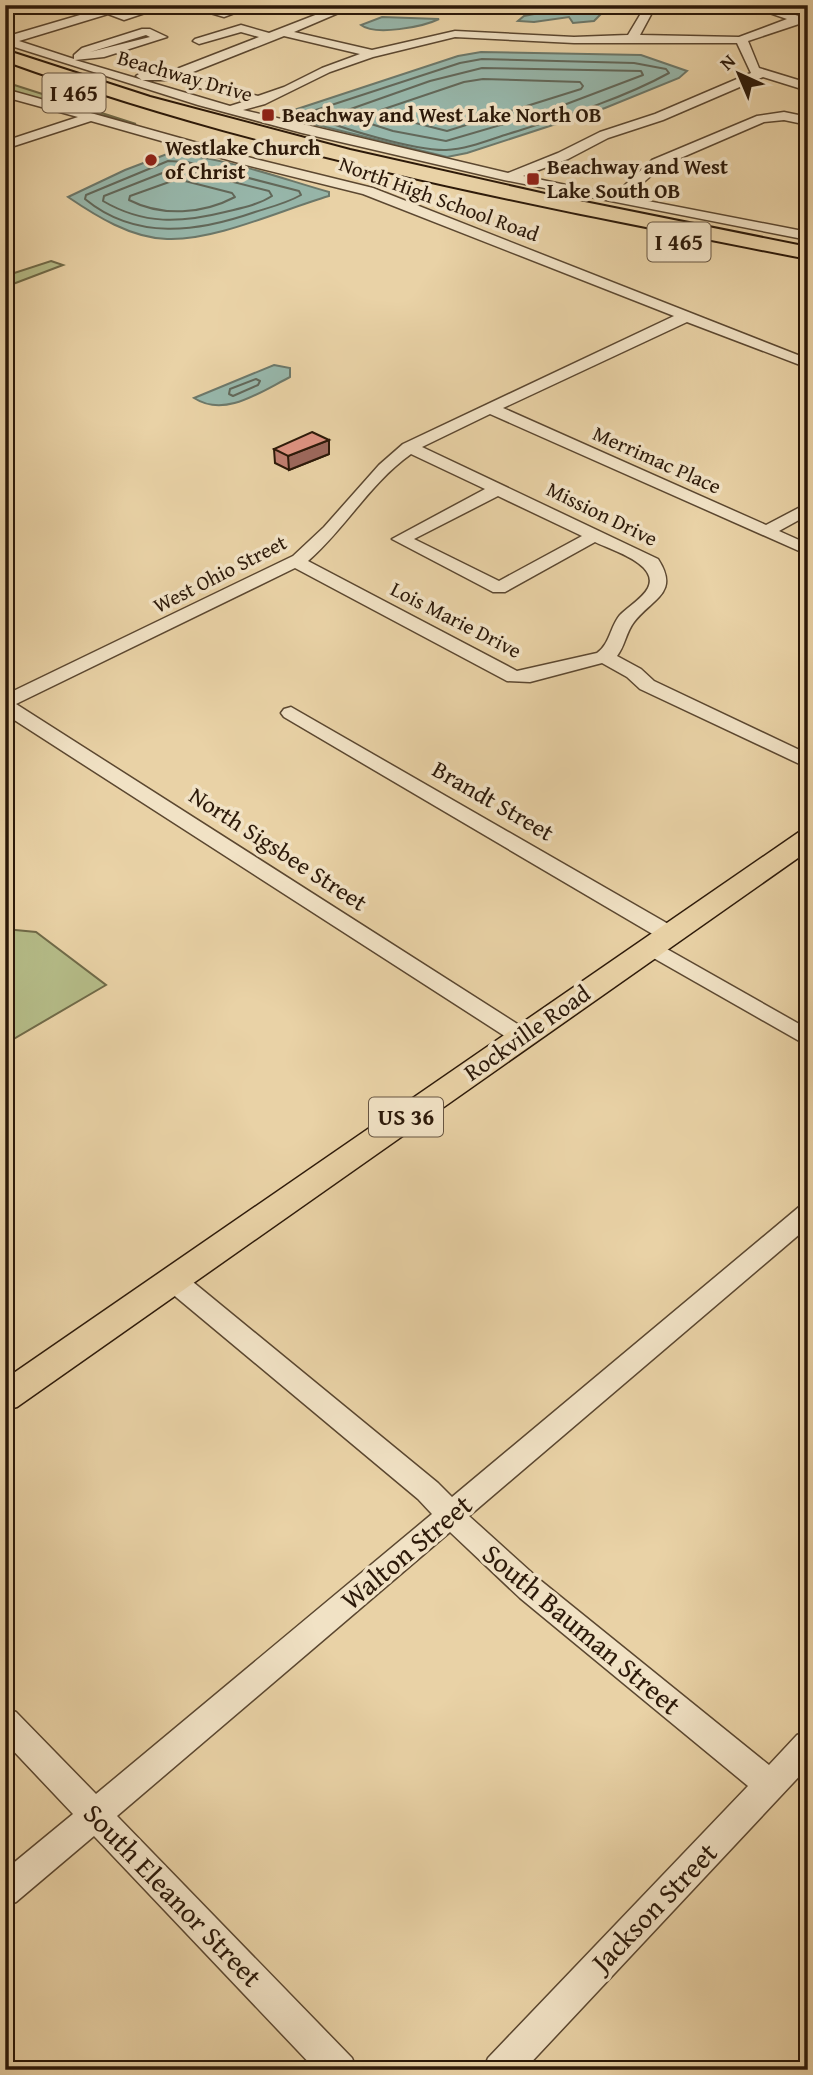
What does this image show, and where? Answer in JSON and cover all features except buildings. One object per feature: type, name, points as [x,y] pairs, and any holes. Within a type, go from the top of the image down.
[{"type":"highway","name":"I 465","points":[[8,45],[36,66],[275,137],[436,177],[808,253]]},
{"type":"highway","name":"I 465","points":[[5,71],[144,114],[345,169],[550,216],[808,268]]},
{"type":"highway","points":[[5,78],[144,114]]},
{"type":"highway","points":[[593,211],[642,216],[808,245]]},
{"type":"highway","points":[[550,216],[658,244]]},
{"type":"main road","name":"Rockville Road","points":[[5,1397],[808,838]]},
{"type":"street","points":[[8,45],[127,5]]},
{"type":"street","points":[[106,11],[124,17],[164,5]]},
{"type":"street","points":[[225,5],[211,9],[224,14],[251,5]]},
{"type":"street","points":[[321,5],[339,11]]},
{"type":"street","points":[[171,76],[352,5]]},
{"type":"street","points":[[427,5],[462,10],[487,5]]},
{"type":"street","points":[[632,38],[650,7],[655,5]]},
{"type":"street","points":[[751,5],[803,20]]},
{"type":"street","points":[[462,10],[466,34]]},
{"type":"street","points":[[236,111],[304,90],[334,72],[377,54],[466,34],[574,40],[740,40],[803,20]]},
{"type":"street","points":[[199,41],[241,28],[269,37]]},
{"type":"street","points":[[146,31],[161,37],[100,55],[78,57],[86,50],[146,31]]},
{"type":"street","points":[[282,32],[377,54]]},
{"type":"street","points":[[740,40],[745,45],[752,68],[808,87]]},
{"type":"street","name":"Beachway Drive","points":[[8,45],[78,57],[134,74],[171,76],[262,102]]},
{"type":"street","name":"Beachway Drive","points":[[8,45],[236,111],[509,177],[808,236]]},
{"type":"street","points":[[509,177],[563,156],[604,135],[659,117],[761,73]]},
{"type":"street","name":"North High School Road","points":[[5,93],[270,167],[368,191],[808,364]]},
{"type":"street","points":[[617,199],[662,161],[761,119],[779,116],[808,121]]},
{"type":"street","points":[[5,145],[91,117]]},
{"type":"street","name":"West Ohio Street","points":[[5,704],[296,562],[322,541],[382,468],[409,447],[687,316]]},
{"type":"street","name":"Merrimac Place","points":[[490,408],[808,550]]},
{"type":"street","name":"Mission Drive","points":[[409,447],[650,561],[659,578],[657,589],[625,621],[611,652],[604,657]]},
{"type":"street","points":[[498,489],[401,539],[499,588],[596,535]]},
{"type":"street","points":[[767,531],[808,508]]},
{"type":"street","name":"Lois Marie Drive","points":[[296,562],[514,677],[529,677],[604,657]]},
{"type":"street","points":[[604,657],[808,752]]},
{"type":"street","points":[[634,673],[657,691],[808,762]]},
{"type":"street","name":"North Sigsbee Street","points":[[5,704],[522,1037]]},
{"type":"street","name":"Brandt Street","points":[[291,713],[660,941],[808,1039]]},
{"type":"street","name":"Walton Street","points":[[5,1891],[808,1213]]},
{"type":"street","name":"South Bauman Street","points":[[173,1280],[398,1466],[530,1588],[770,1785]]},
{"type":"street","name":"South Eleanor Street","points":[[5,1721],[340,2070]]},
{"type":"street","name":"Jackson Street","points":[[500,2070],[808,1745]]},
{"type":"green space","points":[[5,82],[136,124],[5,91]]},
{"type":"green space","points":[[51,261],[63,265],[5,287],[5,276]]},
{"type":"green space","points":[[5,929],[36,932],[106,985],[5,1044]]},
{"type":"water","points":[[580,5],[603,5],[606,9],[594,21],[573,23],[569,17],[534,22],[518,21],[524,16]]},
{"type":"water","points":[[382,17],[439,19],[422,25],[388,30],[361,25]]},
{"type":"water","points":[[481,52],[641,55],[687,71],[679,78],[605,108],[467,153],[447,157],[301,121],[291,111],[458,56]]},
{"type":"water","points":[[167,154],[207,158],[249,168],[329,192],[329,196],[227,230],[167,239],[127,230],[68,197]]},
{"type":"water","points":[[274,365],[290,368],[290,377],[255,396],[218,405],[194,398]]},
{"type":"place","name":"Beachway and West Lake North OB","points":[[268,115]]},
{"type":"place","name":"Westlake Church of Christ","points":[[151,160]]},
{"type":"place","name":"Beachway and West Lake South OB","points":[[533,179]]}]
